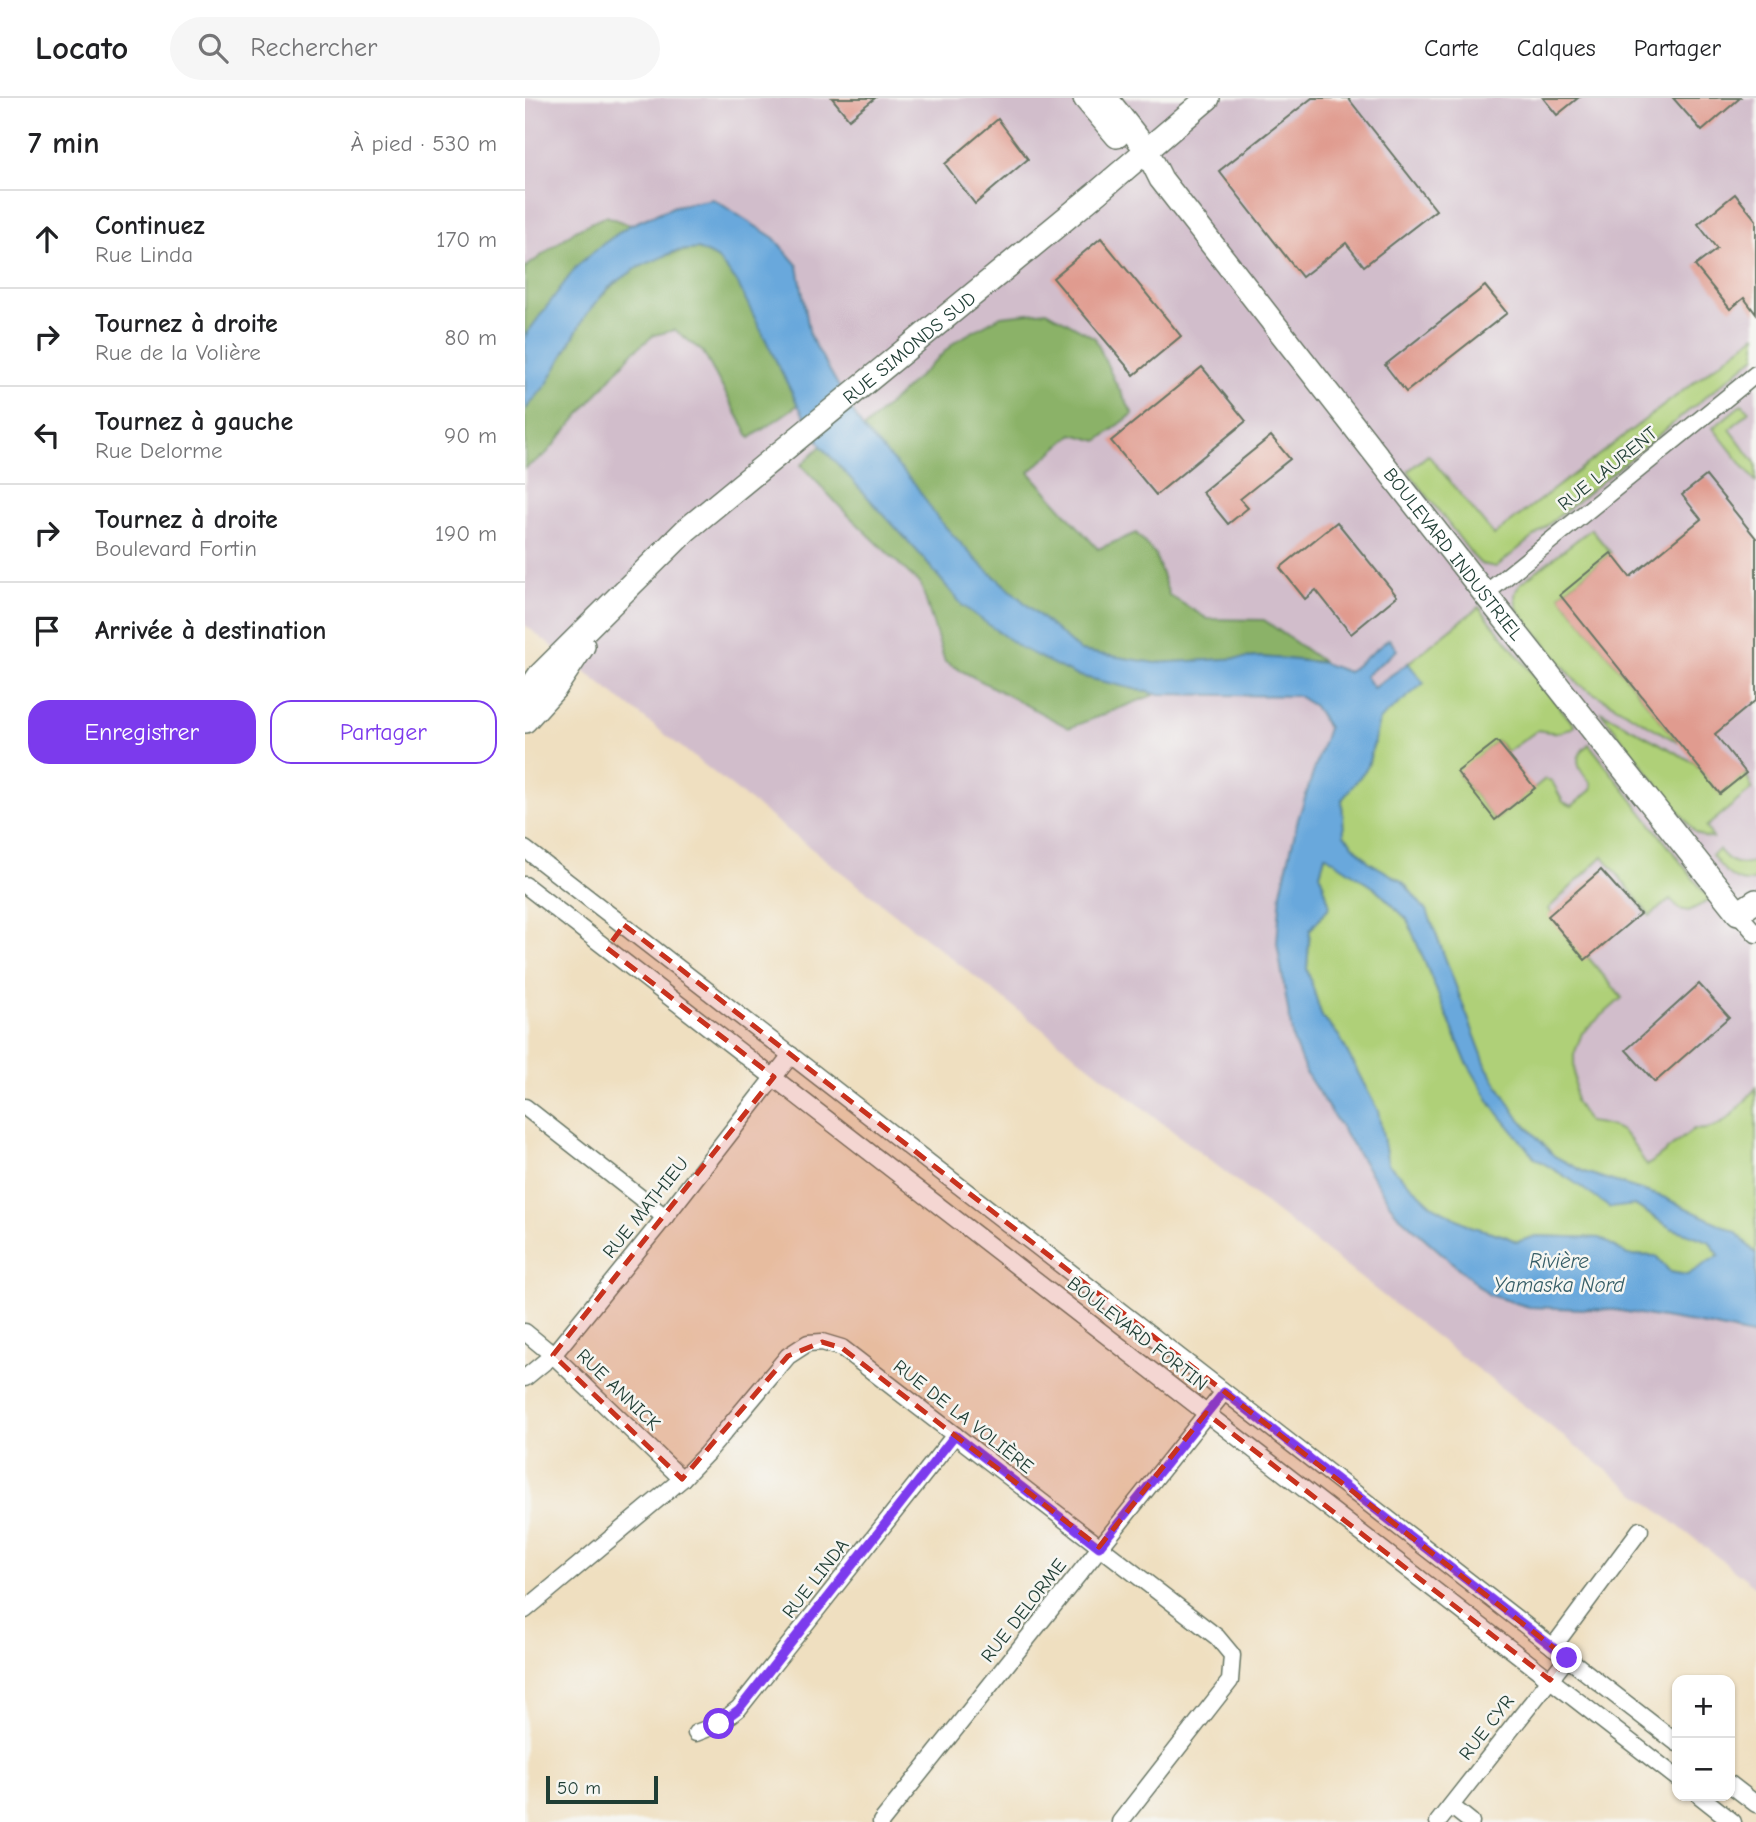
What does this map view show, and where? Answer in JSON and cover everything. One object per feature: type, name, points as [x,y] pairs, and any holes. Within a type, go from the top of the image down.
[{"type":"street","name":"BOULEVARD INDUSTRIEL","points":[[1085,98],[1145,159]]},
{"type":"street","name":"BOULEVARD INDUSTRIEL","points":[[1106,98],[1145,159],[1485,594],[1747,907],[1756,934]]},
{"type":"street","name":"RUE SIMONDS SUD","points":[[525,696],[539,676],[686,530],[1098,192],[1145,159],[1208,98]]},
{"type":"street","name":"RUE LAURENT","points":[[1485,594],[1756,374]]},
{"type":"street","name":"RUE SIMONDS SUD","points":[[525,721],[555,688],[615,600]]},
{"type":"street","name":"BOULEVARD FORTIN","points":[[525,849],[1672,1739]]},
{"type":"street","name":"BOULEVARD FORTIN","points":[[525,884],[1672,1774]]},
{"type":"street","points":[[607,948],[624,926]]},
{"type":"street","name":"RUE MATHIEU","points":[[525,1378],[553,1354],[665,1217],[791,1055]]},
{"type":"street","points":[[525,1107],[665,1217]]},
{"type":"street","points":[[896,1172],[914,1151]]},
{"type":"street","name":"BOULEVARD FORTIN","points":[[1045,1288],[1063,1266]]},
{"type":"street","name":"RUE ANNICK","points":[[525,1332],[553,1354],[682,1479]]},
{"type":"street","name":"RUE DE LA VOLIÈRE","points":[[525,1610],[682,1479],[788,1356],[808,1343],[822,1342],[842,1348],[1217,1637],[1232,1655],[1230,1681],[1120,1822]]},
{"type":"street","name":"RUE DELORME","points":[[881,1822],[1224,1392]]},
{"type":"street","name":"RUE LINDA","points":[[696,1733],[719,1724],[739,1709],[955,1435]]},
{"type":"street","points":[[1371,1541],[1387,1518]]},
{"type":"street","points":[[1553,1647],[1640,1530]]},
{"type":"street","name":"RUE CYR","points":[[1438,1822],[1567,1658]]},
{"type":"street","points":[[1735,1788],[1756,1804]]},
{"type":"street","points":[[1707,1801],[1734,1822]]},
{"type":"street","points":[[1451,1806],[1471,1822]]},
{"type":"highlighted area","points":[[624,925],[1567,1658],[1550,1680],[1206,1413],[1099,1547],[842,1348],[822,1342],[788,1356],[682,1479],[553,1355],[774,1077],[607,948]]},
{"type":"shaded area","points":[[525,98],[1756,98],[1756,1587],[525,625]]},
{"type":"green space","points":[[606,216],[630,225],[577,266],[525,336],[525,268],[577,229]]},
{"type":"green space","points":[[698,249],[717,258],[737,281],[798,405],[750,438],[703,352],[675,330],[654,335],[633,352],[546,454],[525,468],[525,410],[553,372],[583,319],[596,302],[621,279],[650,262],[681,251]]},
{"type":"green space","points":[[1047,311],[1095,338],[1133,414],[1098,441],[1073,434],[1029,472],[1098,549],[1136,533],[1155,554],[1169,595],[1208,619],[1264,620],[1323,662],[1261,657],[1155,663],[1080,651],[978,562],[937,518],[914,484],[863,429],[956,341],[1001,316]]},
{"type":"green space","points":[[1756,335],[1756,356],[1496,567],[1481,564],[1474,557],[1408,471],[1428,455],[1494,535]]},
{"type":"green space","points":[[1742,404],[1749,411],[1730,429],[1756,464],[1756,482],[1713,428]]},
{"type":"green space","points":[[821,446],[918,552],[963,606],[1075,675],[1156,694],[1069,728],[945,662],[921,585],[845,512],[801,465]]},
{"type":"green space","points":[[1591,529],[1611,553],[1560,595],[1679,743],[1578,684],[1518,610],[1515,596],[1521,583]]},
{"type":"green space","points":[[1479,607],[1575,726],[1557,732],[1538,730],[1507,752],[1497,741],[1458,773],[1495,820],[1545,779],[1552,781],[1563,802],[1572,806],[1592,789],[1578,764],[1580,754],[1589,744],[1710,900],[1689,911],[1679,909],[1670,899],[1650,916],[1603,856],[1548,909],[1622,998],[1582,1033],[1574,1055],[1575,1101],[1588,1122],[1611,1126],[1625,1134],[1647,1166],[1694,1129],[1713,1127],[1729,1118],[1756,1088],[1756,1254],[1736,1232],[1663,1197],[1584,1172],[1554,1156],[1518,1117],[1487,1068],[1428,913],[1403,882],[1369,862],[1344,835],[1342,799],[1368,766],[1379,720],[1423,683],[1408,663]]},
{"type":"green space","points":[[1600,711],[1695,763],[1720,793],[1746,773],[1752,789],[1706,827],[1713,838],[1704,837],[1695,832]]},
{"type":"green space","points":[[1719,850],[1735,863],[1756,861],[1756,880],[1749,882],[1731,876],[1712,855]]},
{"type":"green space","points":[[1326,854],[1376,889],[1407,919],[1465,1059],[1535,1158],[1571,1180],[1634,1205],[1671,1228],[1709,1241],[1719,1255],[1687,1275],[1670,1272],[1656,1256],[1628,1255],[1600,1238],[1536,1236],[1517,1242],[1470,1226],[1433,1206],[1388,1164],[1378,1111],[1339,1036],[1322,1017],[1307,969],[1310,930],[1330,906],[1320,874]]},
{"type":"water","name":"Rivière Yamaska Nord","points":[[713,199],[774,238],[798,266],[810,336],[863,429],[915,484],[937,518],[978,562],[1080,651],[1155,663],[1261,657],[1323,663],[1348,672],[1389,639],[1397,650],[1365,676],[1373,688],[1408,663],[1424,683],[1379,720],[1368,766],[1342,800],[1344,835],[1369,862],[1403,882],[1428,913],[1487,1068],[1518,1117],[1554,1156],[1584,1172],[1663,1197],[1736,1232],[1756,1254],[1756,1336],[1615,1310],[1529,1307],[1489,1295],[1396,1213],[1306,1073],[1293,1040],[1277,943],[1281,892],[1298,819],[1328,728],[1314,706],[1298,696],[1156,694],[1075,675],[1019,647],[963,606],[918,552],[821,446],[737,282],[717,258],[698,249],[676,251],[637,268],[608,288],[585,316],[547,384],[525,410],[525,336],[577,266],[630,225],[675,206]],"holes":[[[1325,855],[1376,889],[1407,919],[1465,1059],[1493,1107],[1535,1158],[1610,1208],[1635,1205],[1671,1228],[1709,1241],[1719,1255],[1687,1275],[1670,1272],[1656,1256],[1628,1255],[1600,1238],[1536,1236],[1517,1242],[1470,1226],[1433,1206],[1388,1164],[1378,1111],[1339,1036],[1322,1017],[1307,969],[1310,930],[1330,906],[1320,874]]]},
{"type":"building","points":[[832,98],[875,98],[849,119]]},
{"type":"building","points":[[1312,98],[1348,98],[1436,210],[1364,266],[1346,243],[1302,277],[1219,171]]},
{"type":"building","points":[[1543,98],[1578,98],[1557,115]]},
{"type":"building","points":[[1673,98],[1740,98],[1702,131]]},
{"type":"building","points":[[998,119],[1028,159],[975,204],[945,164]]},
{"type":"building","points":[[1735,194],[1756,220],[1756,314],[1744,298],[1730,309],[1695,266],[1717,249],[1698,224]]},
{"type":"building","points":[[1101,238],[1181,336],[1134,375],[1053,278]]},
{"type":"building","points":[[1485,286],[1507,313],[1406,392],[1385,365]]},
{"type":"building","points":[[1202,367],[1246,421],[1156,495],[1111,441]]},
{"type":"building","points":[[1271,436],[1290,459],[1240,499],[1248,508],[1228,524],[1202,492]]},
{"type":"building","points":[[1706,476],[1756,538],[1756,700],[1715,734],[1746,773],[1720,794],[1560,595],[1611,553],[1630,577],[1701,519],[1682,495]]},
{"type":"building","points":[[1337,522],[1397,596],[1351,634],[1316,590],[1305,599],[1280,568]]},
{"type":"building","points":[[1497,741],[1535,788],[1495,820],[1457,772]]},
{"type":"building","points":[[1601,870],[1640,914],[1585,960],[1548,916]]},
{"type":"building","points":[[1699,984],[1729,1017],[1655,1082],[1626,1050]]},
{"type":"route","points":[[719,1724],[739,1709],[955,1435],[1099,1547],[1224,1392],[1567,1658]]}]
